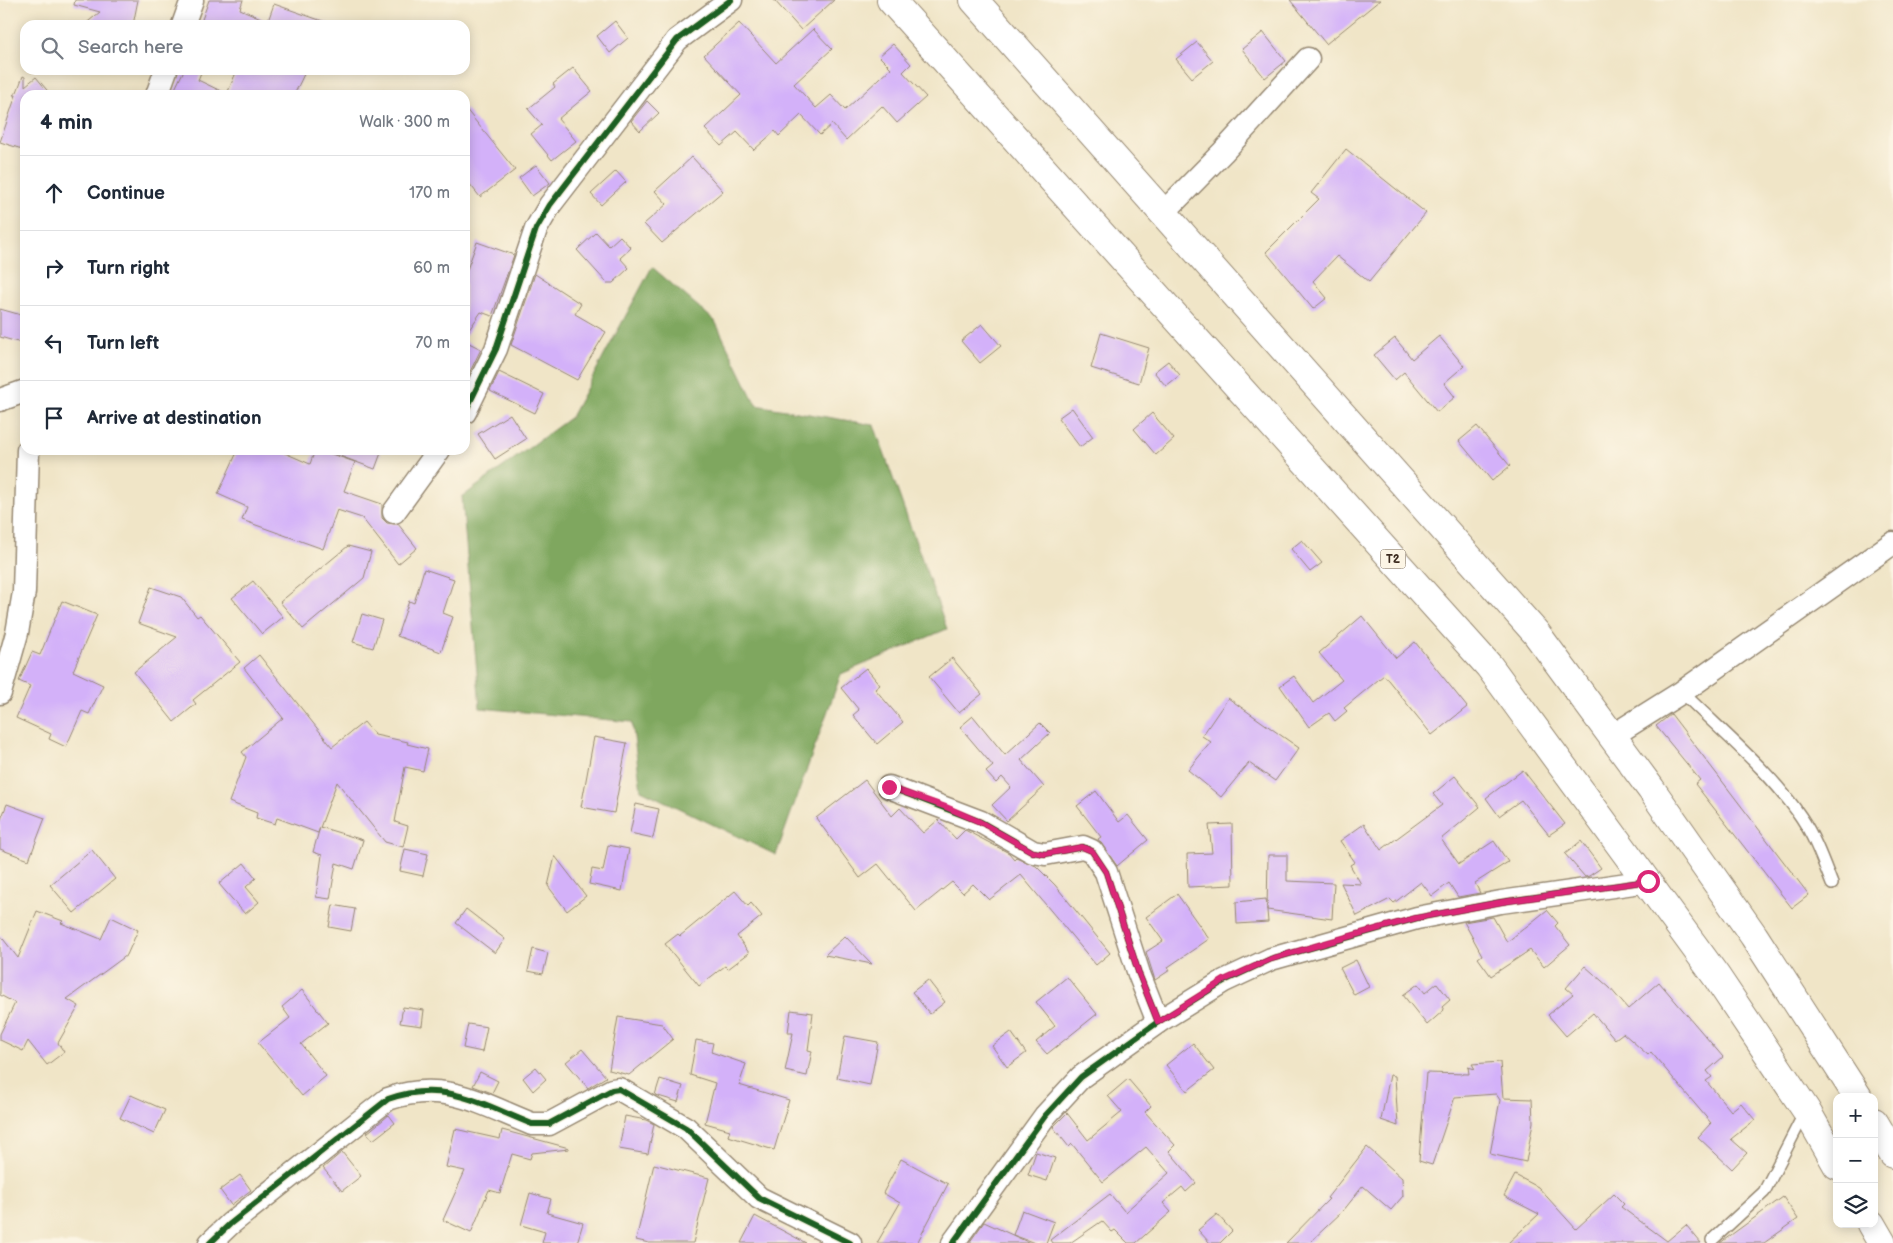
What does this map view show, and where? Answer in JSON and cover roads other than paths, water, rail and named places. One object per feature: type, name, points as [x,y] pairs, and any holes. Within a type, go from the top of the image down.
[{"type":"highway","name":"T2","points":[[891,0],[1489,666],[1716,976],[1806,1110],[1833,1158]]},
{"type":"highway","points":[[974,0],[1536,633],[1612,736],[1754,936],[1855,1093]]},
{"type":"highway","points":[[1878,1129],[1893,1154]]},
{"type":"highway","points":[[1873,1228],[1882,1243]]},
{"type":"street","points":[[185,20],[192,0]]},
{"type":"street","points":[[470,402],[496,349],[536,229],[550,205],[644,79],[677,40],[731,0]]},
{"type":"street","points":[[1163,213],[1223,152],[1308,58]]},
{"type":"street","points":[[159,90],[164,75]]},
{"type":"street","points":[[0,400],[20,393]]},
{"type":"street","points":[[0,693],[17,633],[24,592],[28,455]]},
{"type":"street","points":[[394,512],[435,455]]},
{"type":"street","points":[[1612,736],[1682,692],[1893,543]]},
{"type":"street","points":[[889,787],[946,807],[980,822],[1033,852],[1045,854],[1082,847],[1092,851],[1106,872],[1139,974],[1158,1022]]},
{"type":"street","points":[[953,1243],[1045,1116],[1081,1077],[1158,1022],[1224,980],[1271,959],[1416,918],[1502,902],[1648,881]]},
{"type":"street","points":[[210,1243],[230,1224],[388,1099],[409,1091],[440,1091],[464,1097],[532,1124],[541,1125],[549,1124],[612,1090],[619,1089],[686,1128],[759,1198],[850,1243]]},
{"type":"lane","points":[[1682,692],[1765,775],[1801,817],[1816,842],[1832,884]]},
{"type":"lane","points":[[1712,1240],[1764,1192],[1806,1110]]}]
